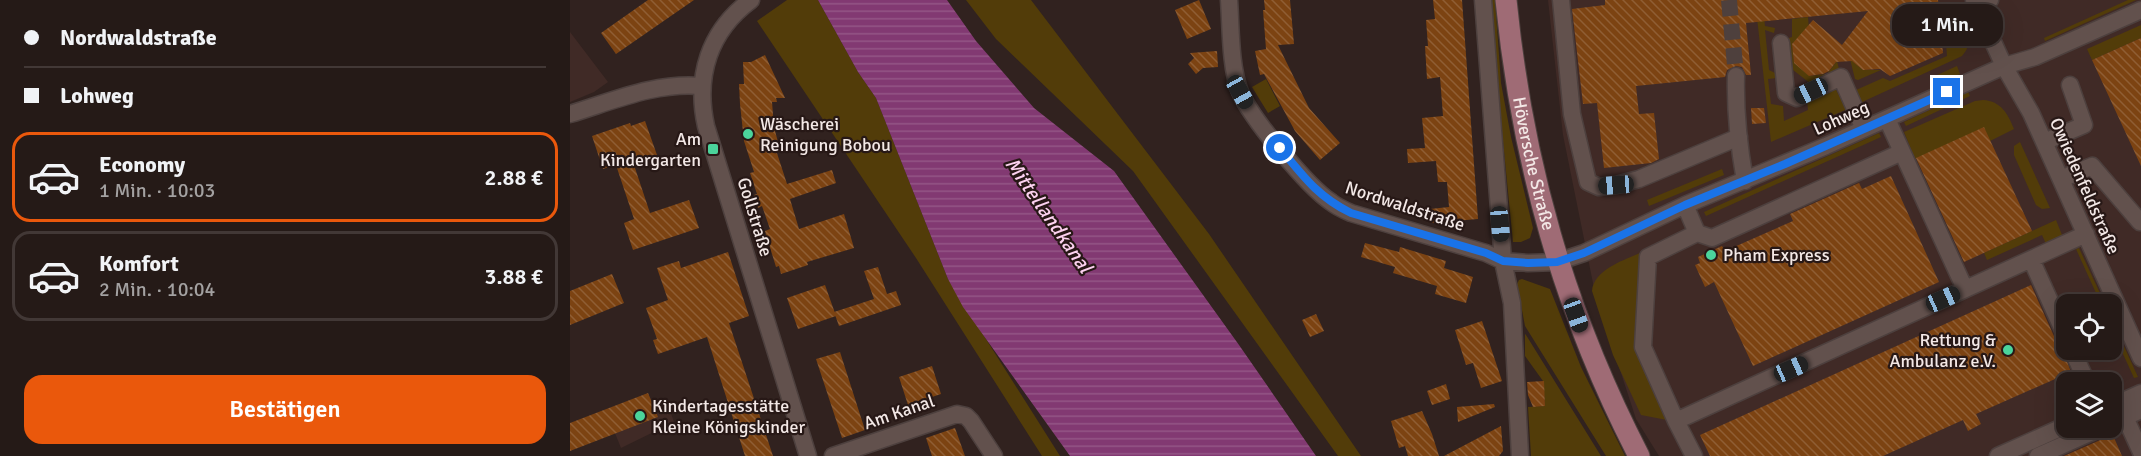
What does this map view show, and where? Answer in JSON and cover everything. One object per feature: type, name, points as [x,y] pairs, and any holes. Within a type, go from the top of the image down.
[{"type":"main road","name":"Höversche Straße","points":[[1506,0],[1524,130],[1557,262],[1604,382],[1639,456]]},
{"type":"street","name":"Nordwaldstraße","points":[[1229,0],[1233,58],[1240,92],[1263,129],[1320,194],[1351,213],[1486,253],[1503,261],[1557,262]]},
{"type":"street","points":[[1483,0],[1503,261],[1512,303],[1520,456]]},
{"type":"street","points":[[1562,0],[1572,114],[1588,182],[1599,187],[1640,179],[1739,137]]},
{"type":"street","name":"Gollstraße","points":[[744,2],[714,43],[704,70],[701,100],[706,126],[808,456]]},
{"type":"street","name":"Owiedenfeldstraße","points":[[1980,2],[2004,66],[2031,113],[2141,358]]},
{"type":"street","name":"Lohweg","points":[[1557,262],[1584,253],[1685,205],[1745,181],[2004,66],[2035,57],[2141,10]]},
{"type":"street","points":[[1781,43],[1786,93],[1797,98],[1841,77],[1864,129]]},
{"type":"street","points":[[1736,76],[1739,137],[1745,181]]},
{"type":"street","points":[[2044,142],[2084,125],[2070,85]]},
{"type":"street","points":[[570,114],[650,89],[701,86]]},
{"type":"street","points":[[1887,119],[1965,289]]},
{"type":"street","points":[[1694,456],[1643,347],[1648,257],[1697,233],[1713,238],[1902,153]]},
{"type":"street","points":[[2061,179],[2092,166],[2140,222]]},
{"type":"street","points":[[1685,205],[1697,233]]},
{"type":"street","points":[[1676,421],[2085,234]]},
{"type":"street","points":[[2031,259],[2056,315]]},
{"type":"street","points":[[2122,402],[2141,393]]},
{"type":"street","points":[[2122,419],[2141,410]]},
{"type":"street","name":"Am Kanal","points":[[833,456],[957,414],[966,416],[971,421],[994,456]]},
{"type":"street","points":[[2122,424],[2141,452]]},
{"type":"street","points":[[1998,456],[2056,430]]},
{"type":"street","points":[[2038,456],[2079,438]]},
{"type":"shaded area","points":[[787,0],[818,0],[858,72],[876,98],[948,279],[1060,456],[1042,456],[916,258],[757,21]]},
{"type":"shaded area","points":[[966,0],[1031,0],[1209,234],[1361,456],[1338,456],[1133,171],[996,39]]},
{"type":"shaded area","points":[[1489,0],[1495,0],[1501,83],[1511,137],[1533,228],[1530,238],[1521,242],[1513,242]]},
{"type":"shaded area","points":[[1548,0],[2141,0],[2141,456],[1659,456],[1636,419],[1595,293],[1563,135]]},
{"type":"shaded area","points":[[1755,0],[1762,0],[1765,26],[1775,28],[1774,33],[1765,30],[1769,70],[1779,75],[1777,78],[1768,79],[1771,104],[1783,106],[1784,121],[1808,110],[1807,100],[1834,86],[1845,107],[1845,110],[1771,142]]},
{"type":"shaded area","points":[[2128,0],[2136,0],[2045,41],[2044,38]]},
{"type":"shaded area","points":[[1961,16],[1965,18],[1970,38],[1968,47],[1962,56],[1860,103],[1856,90],[1883,78],[1890,81],[1947,56],[1944,17]]},
{"type":"shaded area","points":[[1808,17],[1809,29],[1792,44],[1794,63],[1810,76],[1827,74],[1837,61],[1839,69],[1811,84],[1788,66],[1787,45],[1789,38],[1792,37],[1792,19]]},
{"type":"shaded area","points":[[2141,25],[2141,38],[2092,60],[2087,49]]},
{"type":"shaded area","points":[[570,32],[608,82],[594,92],[570,102]]},
{"type":"shaded area","points":[[1850,59],[1863,70],[1881,70],[1858,80],[1855,79]]},
{"type":"shaded area","points":[[1957,66],[1960,74],[1943,82],[1935,76]]},
{"type":"shaded area","points":[[1266,79],[1280,106],[1268,113],[1252,87]]},
{"type":"shaded area","points":[[1968,92],[1970,96],[1906,126],[1904,122]]},
{"type":"shaded area","points":[[1975,101],[1995,103],[2003,109],[2014,129],[1990,141],[1984,128],[1915,159],[1904,132]]},
{"type":"shaded area","points":[[1879,133],[1881,137],[1706,216],[1704,212]]},
{"type":"shaded area","points":[[2020,142],[2050,208],[2042,209],[2036,205],[2014,155],[2014,146]]},
{"type":"shaded area","points":[[1722,169],[1724,175],[1649,206],[1647,200]]},
{"type":"shaded area","points":[[2056,220],[2062,235],[2053,244],[2047,246],[2042,235],[1987,260],[1984,253]]},
{"type":"shaded area","points":[[2079,248],[2100,294],[2096,294],[2076,249]]},
{"type":"shaded area","points":[[1642,252],[1638,352],[1667,420],[1641,415],[1613,355],[1592,291],[1594,283],[1604,271]]},
{"type":"shaded area","points":[[1522,279],[1550,289],[1581,367],[1625,456],[1606,456],[1525,326],[1517,284]]},
{"type":"shaded area","points":[[1525,334],[1601,456],[1531,456],[1528,407],[1545,406],[1543,381],[1525,356]]},
{"type":"shaded area","points":[[2122,342],[2138,377],[2134,378],[2122,352]]},
{"type":"shaded area","name":"Kindertagesstätte Kleine Königskinder","points":[[648,393],[655,407],[667,402],[674,422],[621,448],[606,411]]},
{"type":"water","name":"Mittellandkanal","points":[[818,0],[947,0],[976,41],[1034,108],[1114,171],[1316,456],[1070,456],[963,307],[948,279],[876,98],[858,72]]},
{"type":"building","points":[[648,0],[694,0],[616,54],[601,33]]},
{"type":"building","points":[[1199,0],[1211,29],[1187,39],[1175,10]]},
{"type":"building","points":[[1264,0],[1290,0],[1294,44],[1278,45],[1309,108],[1340,143],[1320,160],[1295,131],[1264,74],[1260,75],[1255,51],[1266,49]]},
{"type":"building","points":[[1433,0],[1462,0],[1478,219],[1431,223],[1430,209],[1449,207],[1447,182],[1438,182],[1436,161],[1408,163],[1407,149],[1425,148],[1422,118],[1443,116],[1440,77],[1427,79],[1426,20],[1435,19]]},
{"type":"building","points":[[1605,0],[1938,0],[1943,53],[1890,76],[1880,69],[1863,70],[1852,61],[1836,62],[1829,71],[1809,76],[1794,63],[1792,44],[1813,20],[1842,45],[1868,11],[1746,23],[1751,75],[1746,75],[1742,67],[1736,66],[1727,70],[1725,77],[1636,86],[1639,114],[1654,113],[1659,159],[1651,163],[1604,168],[1597,103],[1583,104],[1572,9],[1605,5]]},
{"type":"building","points":[[2141,38],[2141,166],[2092,60]]},
{"type":"building","points":[[1217,51],[1218,67],[1203,68],[1196,74],[1188,64],[1194,58],[1190,53]]},
{"type":"building","points":[[765,55],[785,98],[776,98],[777,102],[772,102],[774,127],[779,146],[775,147],[787,184],[832,170],[836,183],[790,199],[799,229],[844,214],[854,248],[807,262],[808,265],[781,274],[779,266],[776,267],[765,231],[770,229],[762,206],[758,208],[754,195],[757,194],[750,173],[754,172],[744,141],[740,104],[739,84],[744,84],[743,62],[751,62]]},
{"type":"building","points":[[1751,108],[1764,108],[1766,123],[1752,124]]},
{"type":"building","points":[[645,121],[657,155],[633,162],[650,213],[689,200],[699,228],[633,250],[624,223],[634,219],[616,165],[603,169],[592,136],[630,123],[631,126]]},
{"type":"building","points":[[1984,127],[2032,231],[1964,262],[1916,158]]},
{"type":"building","points":[[1891,176],[1939,282],[1753,366],[1714,282],[1705,287],[1695,265],[1700,263],[1698,257],[1722,246],[1725,251],[1793,221],[1790,214],[1859,183],[1862,189]]},
{"type":"building","points":[[1365,243],[1399,252],[1400,247],[1446,261],[1444,268],[1473,277],[1466,303],[1435,294],[1437,286],[1393,273],[1395,267],[1361,257]]},
{"type":"building","points":[[728,252],[749,316],[729,323],[773,456],[745,456],[707,337],[658,354],[653,340],[657,339],[646,308],[668,300],[657,268],[679,261],[681,268]]},
{"type":"building","points":[[878,267],[887,294],[896,291],[901,305],[839,326],[834,312],[874,299],[864,271]]},
{"type":"building","points":[[612,274],[624,303],[570,325],[570,291]]},
{"type":"building","points":[[825,285],[836,316],[798,329],[787,298]]},
{"type":"building","points":[[2031,285],[2056,341],[2056,360],[2066,360],[2071,372],[2056,372],[2056,379],[1976,414],[1981,424],[1968,431],[1963,420],[1883,456],[1710,456],[1700,435]]},
{"type":"building","points":[[1316,314],[1324,331],[1310,337],[1302,320]]},
{"type":"building","points":[[1482,321],[1502,381],[1481,388],[1473,363],[1466,365],[1455,330]]},
{"type":"building","points":[[840,352],[865,430],[842,438],[816,359]]},
{"type":"building","points":[[932,366],[941,394],[908,405],[899,377]]},
{"type":"building","points":[[1544,381],[1545,406],[1533,407],[1528,395],[1527,382]]},
{"type":"building","points":[[1446,384],[1450,399],[1432,405],[1427,391]]},
{"type":"building","points":[[648,393],[658,417],[570,451],[570,423]]},
{"type":"building","points":[[1494,404],[1495,407],[1458,422],[1457,407]]},
{"type":"building","points":[[1422,411],[1439,456],[1408,456],[1405,446],[1399,448],[1391,421]]},
{"type":"building","points":[[1501,426],[1503,451],[1499,456],[1444,456]]},
{"type":"building","points":[[955,428],[965,456],[932,456],[926,438]]},
{"type":"building","points":[[2105,438],[2114,438],[2122,456],[2064,456]]},
{"type":"tunnel","points":[[1729,0],[1736,76]]},
{"type":"place","name":"Wäscherei Reinigung Bobou","points":[[748,134]]},
{"type":"place","name":"Am Kindergarten","points":[[713,149]]},
{"type":"place","name":"Pham Express","points":[[1711,255]]},
{"type":"place","name":"Rettung & Ambulanz e.V.","points":[[2008,350]]},
{"type":"place","name":"Kindertagesstätte Kleine Königskinder","points":[[640,416]]},
{"type":"route","points":[[1280,148],[1320,194],[1351,213],[1486,253],[1503,261],[1557,262],[1584,253],[1685,205],[1785,164],[1947,92]]}]
